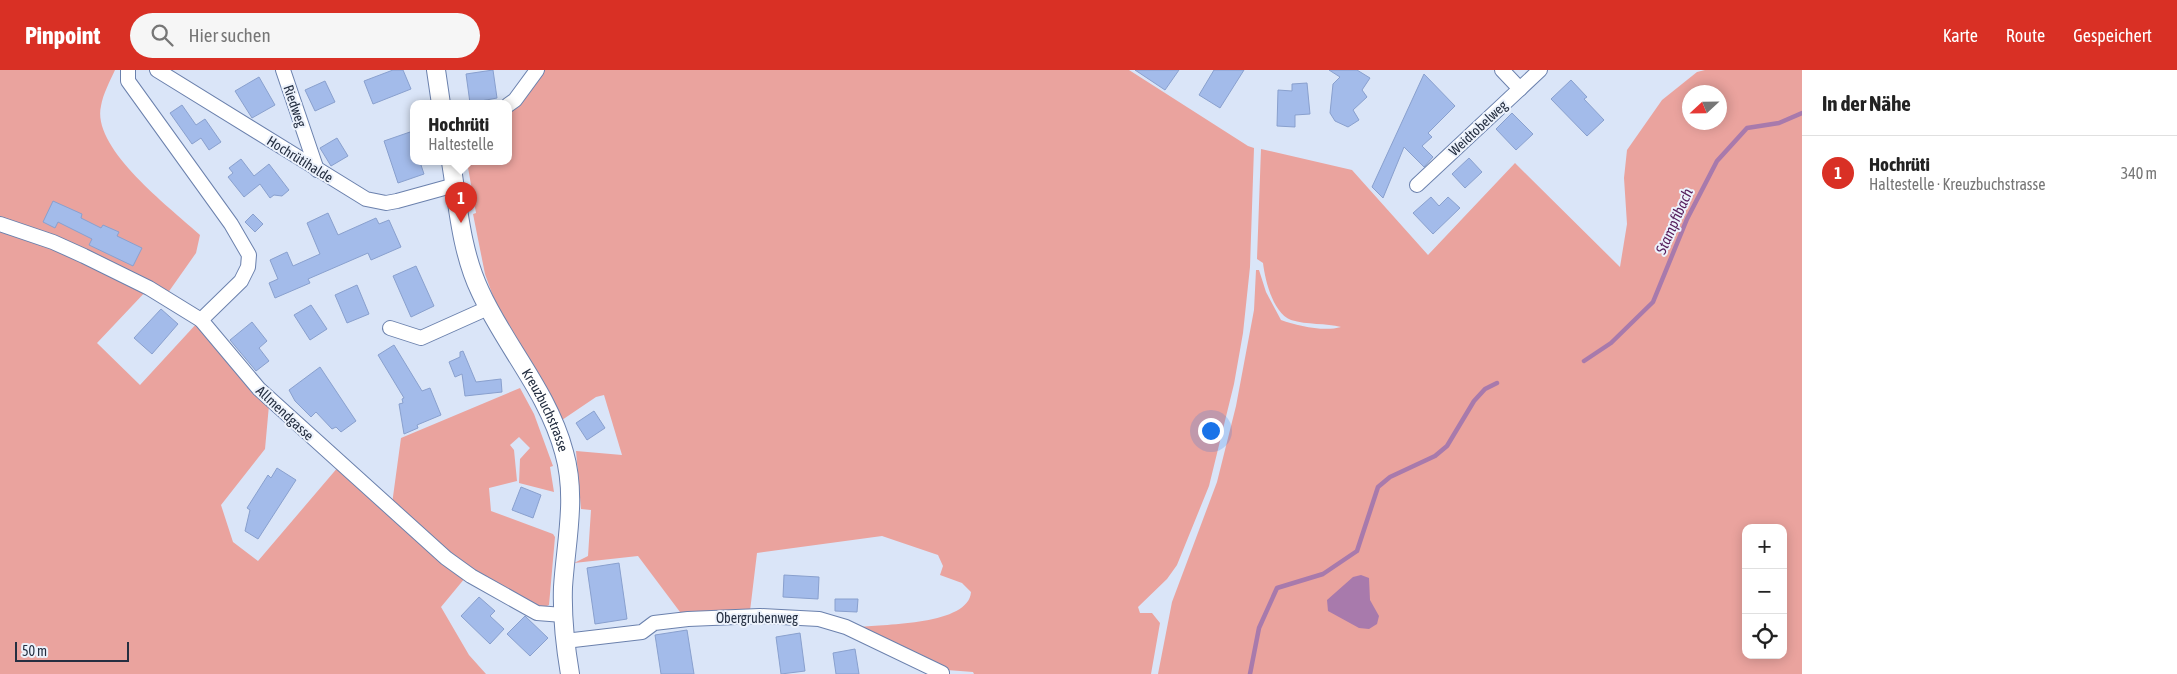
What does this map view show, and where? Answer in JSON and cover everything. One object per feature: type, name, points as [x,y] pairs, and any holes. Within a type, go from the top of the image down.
[{"type":"street","points":[[128,70],[128,81],[231,224],[248,255],[248,268],[241,280],[202,320]]},
{"type":"street","name":"Hochrütihalde","points":[[157,70],[366,199],[386,203],[405,200],[455,185]]},
{"type":"street","name":"Riedweg","points":[[283,70],[317,170]]},
{"type":"street","points":[[436,70],[440,100]]},
{"type":"street","points":[[512,102],[537,70]]},
{"type":"street","name":"Weidtobelweg","points":[[1418,185],[1520,89],[1502,70]]},
{"type":"street","points":[[1520,89],[1540,70]]},
{"type":"street","name":"Kreuzbuchstrasse","points":[[452,165],[469,263],[488,308],[544,401],[565,452],[572,507],[563,588],[565,641],[570,674]]},
{"type":"street","name":"Allmendgasse","points":[[0,224],[53,242],[84,256],[149,288],[202,320],[259,389],[446,558],[471,576],[537,613],[563,614]]},
{"type":"street","points":[[390,328],[421,338],[488,308]]},
{"type":"street","name":"Obergrubenweg","points":[[565,641],[642,632],[654,622],[688,619],[760,616],[818,620],[846,627],[942,672]]},
{"type":"shaded area","points":[[0,70],[115,70],[101,106],[101,123],[108,141],[136,177],[200,235],[196,253],[165,297],[149,288],[97,343],[140,385],[198,322],[269,405],[265,449],[221,505],[233,542],[258,561],[339,466],[465,578],[441,607],[469,655],[486,674],[0,674]]},
{"type":"shaded area","points":[[541,70],[1129,70],[1254,148],[1250,267],[1243,333],[1234,384],[1209,486],[1177,565],[1167,579],[1138,607],[1140,613],[1152,613],[1160,623],[1151,674],[974,674],[973,672],[947,670],[860,627],[924,621],[942,617],[956,611],[967,603],[971,592],[962,583],[940,575],[943,566],[938,555],[882,536],[757,553],[750,611],[683,616],[638,556],[574,563],[588,556],[591,510],[581,509],[576,451],[622,455],[604,395],[596,397],[562,420],[494,299],[485,274],[473,214],[476,213],[468,165],[512,165],[512,106]]},
{"type":"shaded area","points":[[1705,70],[1802,70],[1802,674],[1158,674],[1172,602],[1217,482],[1236,406],[1254,310],[1256,270],[1259,270],[1266,292],[1281,320],[1319,329],[1341,327],[1291,320],[1279,311],[1271,295],[1263,263],[1257,259],[1261,149],[1352,170],[1428,255],[1515,163],[1620,267],[1627,224],[1624,178],[1627,150],[1662,100],[1697,72]]},
{"type":"shaded area","points":[[520,388],[534,414],[553,466],[550,467],[554,492],[519,483],[520,459],[530,448],[519,437],[510,445],[514,450],[517,481],[489,488],[491,511],[553,534],[555,537],[549,605],[545,607],[536,606],[469,570],[392,504],[401,438]]},
{"type":"shaded area","points":[[1361,575],[1369,578],[1370,600],[1379,616],[1377,624],[1369,629],[1359,628],[1328,611],[1327,600],[1353,577]]},
{"type":"building","points":[[393,70],[403,70],[411,89],[373,104],[364,81]]},
{"type":"building","points":[[493,70],[497,98],[470,100],[466,74]]},
{"type":"building","points":[[1135,70],[1179,70],[1165,90]]},
{"type":"building","points":[[1214,70],[1244,70],[1220,108],[1199,95]]},
{"type":"building","points":[[1329,70],[1357,70],[1370,78],[1362,90],[1367,97],[1353,110],[1359,120],[1348,127],[1335,121],[1330,113],[1333,84],[1340,77]]},
{"type":"building","points":[[1424,74],[1455,106],[1428,133],[1432,137],[1422,146],[1433,157],[1424,167],[1404,147],[1383,198],[1372,187]]},
{"type":"building","points":[[259,77],[275,105],[252,118],[235,91]]},
{"type":"building","points":[[1571,80],[1587,97],[1584,99],[1604,120],[1587,136],[1551,99]]},
{"type":"building","points":[[325,81],[335,102],[315,111],[305,90]]},
{"type":"building","points":[[1307,83],[1310,114],[1295,115],[1295,127],[1277,126],[1278,90],[1292,91],[1292,84]]},
{"type":"building","points":[[182,105],[196,125],[205,119],[221,142],[209,150],[201,138],[192,144],[170,113]]},
{"type":"building","points":[[1512,113],[1533,134],[1516,150],[1496,129]]},
{"type":"building","points":[[410,132],[410,165],[421,165],[424,174],[398,183],[384,141]]},
{"type":"building","points":[[337,138],[348,156],[331,166],[320,148]]},
{"type":"building","points":[[1469,158],[1482,172],[1465,188],[1452,174]]},
{"type":"building","points":[[241,159],[254,176],[269,164],[289,190],[282,196],[274,195],[270,198],[260,184],[244,197],[228,177],[233,173],[229,168]]},
{"type":"building","points":[[1431,197],[1439,206],[1448,197],[1460,208],[1433,234],[1413,213]]},
{"type":"building","points":[[53,201],[82,214],[81,218],[101,228],[103,225],[119,232],[117,236],[142,248],[133,266],[89,245],[92,239],[58,222],[55,228],[43,222]]},
{"type":"building","points":[[328,213],[338,235],[376,218],[379,224],[389,220],[401,247],[371,260],[368,253],[308,279],[310,283],[275,298],[269,283],[278,279],[270,260],[287,252],[293,266],[320,254],[307,223]]},
{"type":"building","points":[[253,214],[263,224],[255,232],[245,222]]},
{"type":"building","points":[[416,266],[434,306],[411,317],[393,276]]},
{"type":"building","points":[[357,285],[369,314],[347,323],[335,295]]},
{"type":"building","points":[[311,305],[327,329],[310,340],[294,315]]},
{"type":"building","points":[[161,309],[178,324],[152,354],[134,338]]},
{"type":"building","points":[[252,322],[267,341],[259,348],[269,361],[256,371],[230,340]]},
{"type":"building","points":[[394,345],[422,391],[430,388],[441,415],[417,425],[418,428],[404,434],[399,404],[403,403],[402,399],[404,398],[378,355]]},
{"type":"building","points":[[463,351],[476,382],[501,379],[502,392],[465,396],[462,374],[455,377],[449,362],[460,357],[460,352]]},
{"type":"building","points":[[320,367],[356,421],[341,432],[336,427],[332,429],[316,412],[311,417],[295,401],[289,390]]},
{"type":"building","points":[[594,411],[605,428],[587,440],[576,423]]},
{"type":"building","points":[[277,468],[296,480],[258,539],[245,531],[250,510],[247,508],[268,475],[271,478]]},
{"type":"building","points":[[521,487],[541,495],[533,518],[512,510]]},
{"type":"building","points":[[619,563],[627,619],[595,624],[587,568]]},
{"type":"building","points":[[784,575],[819,577],[818,599],[783,597]]},
{"type":"building","points":[[479,597],[495,611],[490,616],[504,629],[490,644],[461,616]]},
{"type":"building","points":[[835,599],[858,599],[857,612],[835,611]]},
{"type":"building","points":[[525,616],[548,638],[530,656],[507,634]]},
{"type":"building","points":[[687,630],[694,674],[661,674],[655,635]]},
{"type":"building","points":[[800,633],[805,671],[781,674],[776,637]]},
{"type":"building","points":[[855,649],[859,674],[836,674],[833,653]]},
{"type":"waterway","name":"Stampfibach","points":[[1584,361],[1611,343],[1653,302],[1687,219],[1717,161],[1747,128],[1779,123],[1802,113]]},
{"type":"waterway","points":[[1250,674],[1259,628],[1277,588],[1323,574],[1357,551],[1378,487],[1390,477],[1435,456],[1447,446],[1474,401],[1485,389],[1497,383]]},
{"type":"place","name":"Hochrüti","points":[[461,223]]}]
